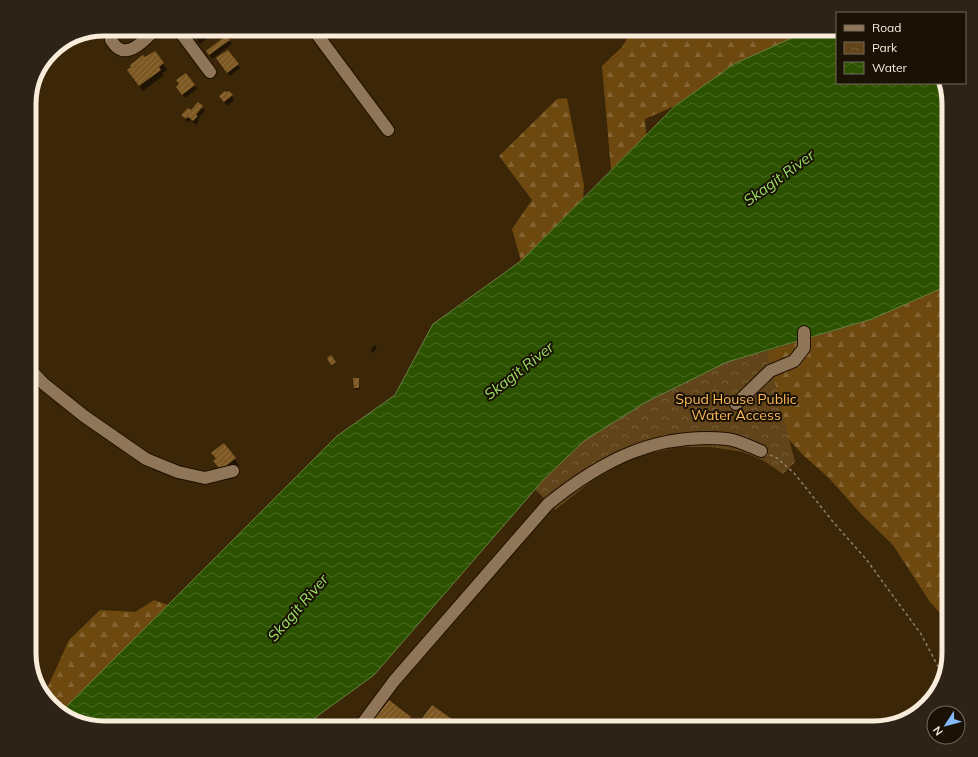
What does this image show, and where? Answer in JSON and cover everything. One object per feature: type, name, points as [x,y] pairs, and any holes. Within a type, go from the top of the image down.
[{"type":"lane","points":[[111,36],[111,40],[118,48],[129,50],[135,47],[141,36]]},
{"type":"lane","points":[[183,36],[210,72]]},
{"type":"lane","points":[[318,36],[388,130]]},
{"type":"lane","points":[[736,404],[770,371],[794,361],[804,348],[804,332]]},
{"type":"lane","points":[[36,375],[44,384],[84,416],[146,459],[178,472],[205,478],[233,471]]},
{"type":"lane","points":[[363,721],[394,682],[548,504],[562,493],[599,468],[638,449],[678,439],[728,439],[761,451]]},
{"type":"path","points":[[761,451],[777,458],[794,473],[834,523],[866,558],[921,634],[940,670]]},
{"type":"green space","points":[[629,36],[796,36],[734,64],[675,106],[645,119],[646,136],[611,170],[602,66],[622,47]]},
{"type":"green space","points":[[567,98],[584,185],[583,199],[521,261],[512,229],[532,200],[499,156],[557,99]]},
{"type":"green space","points":[[942,288],[942,615],[930,602],[893,545],[861,514],[828,477],[804,456],[781,431],[763,370],[767,351],[872,319]]},
{"type":"green space","name":"Spud House Public Water Access","points":[[767,351],[795,462],[783,474],[764,461],[743,452],[710,447],[679,447],[634,457],[593,480],[555,510],[535,489],[584,441],[646,402],[727,362]]},
{"type":"green space","points":[[154,600],[168,605],[65,708],[63,707],[53,698],[47,689],[69,640],[100,610],[135,612]]},
{"type":"water","name":"Skagit River","points":[[796,36],[836,36],[836,84],[939,84],[942,104],[942,288],[872,319],[727,362],[646,402],[584,441],[544,479],[374,675],[316,717],[315,721],[104,721],[91,720],[70,712],[65,708],[337,436],[395,395],[433,324],[521,261],[675,106],[734,64]]},
{"type":"building","points":[[226,36],[228,36],[230,40],[209,55],[206,51]]},
{"type":"building","points":[[228,50],[239,64],[227,73],[216,58]]},
{"type":"building","points":[[155,51],[164,63],[159,67],[161,70],[139,86],[127,70],[131,67],[130,65],[143,55],[145,57]]},
{"type":"building","points":[[186,73],[195,85],[182,95],[176,87],[179,84],[176,80]]},
{"type":"building","points":[[225,91],[229,91],[233,95],[224,102],[219,96]]},
{"type":"building","points":[[198,102],[203,106],[196,115],[198,116],[193,121],[188,117],[186,119],[181,115],[188,108],[191,110]]},
{"type":"building","points":[[331,355],[336,362],[331,365],[327,358]]},
{"type":"building","points":[[353,378],[359,378],[359,388],[354,388]]},
{"type":"building","points":[[224,443],[236,458],[221,470],[213,461],[216,458],[211,453]]},
{"type":"building","points":[[389,700],[411,717],[408,721],[373,721],[375,718],[373,716],[376,713],[378,714]]},
{"type":"building","points":[[432,705],[455,721],[420,721]]}]
